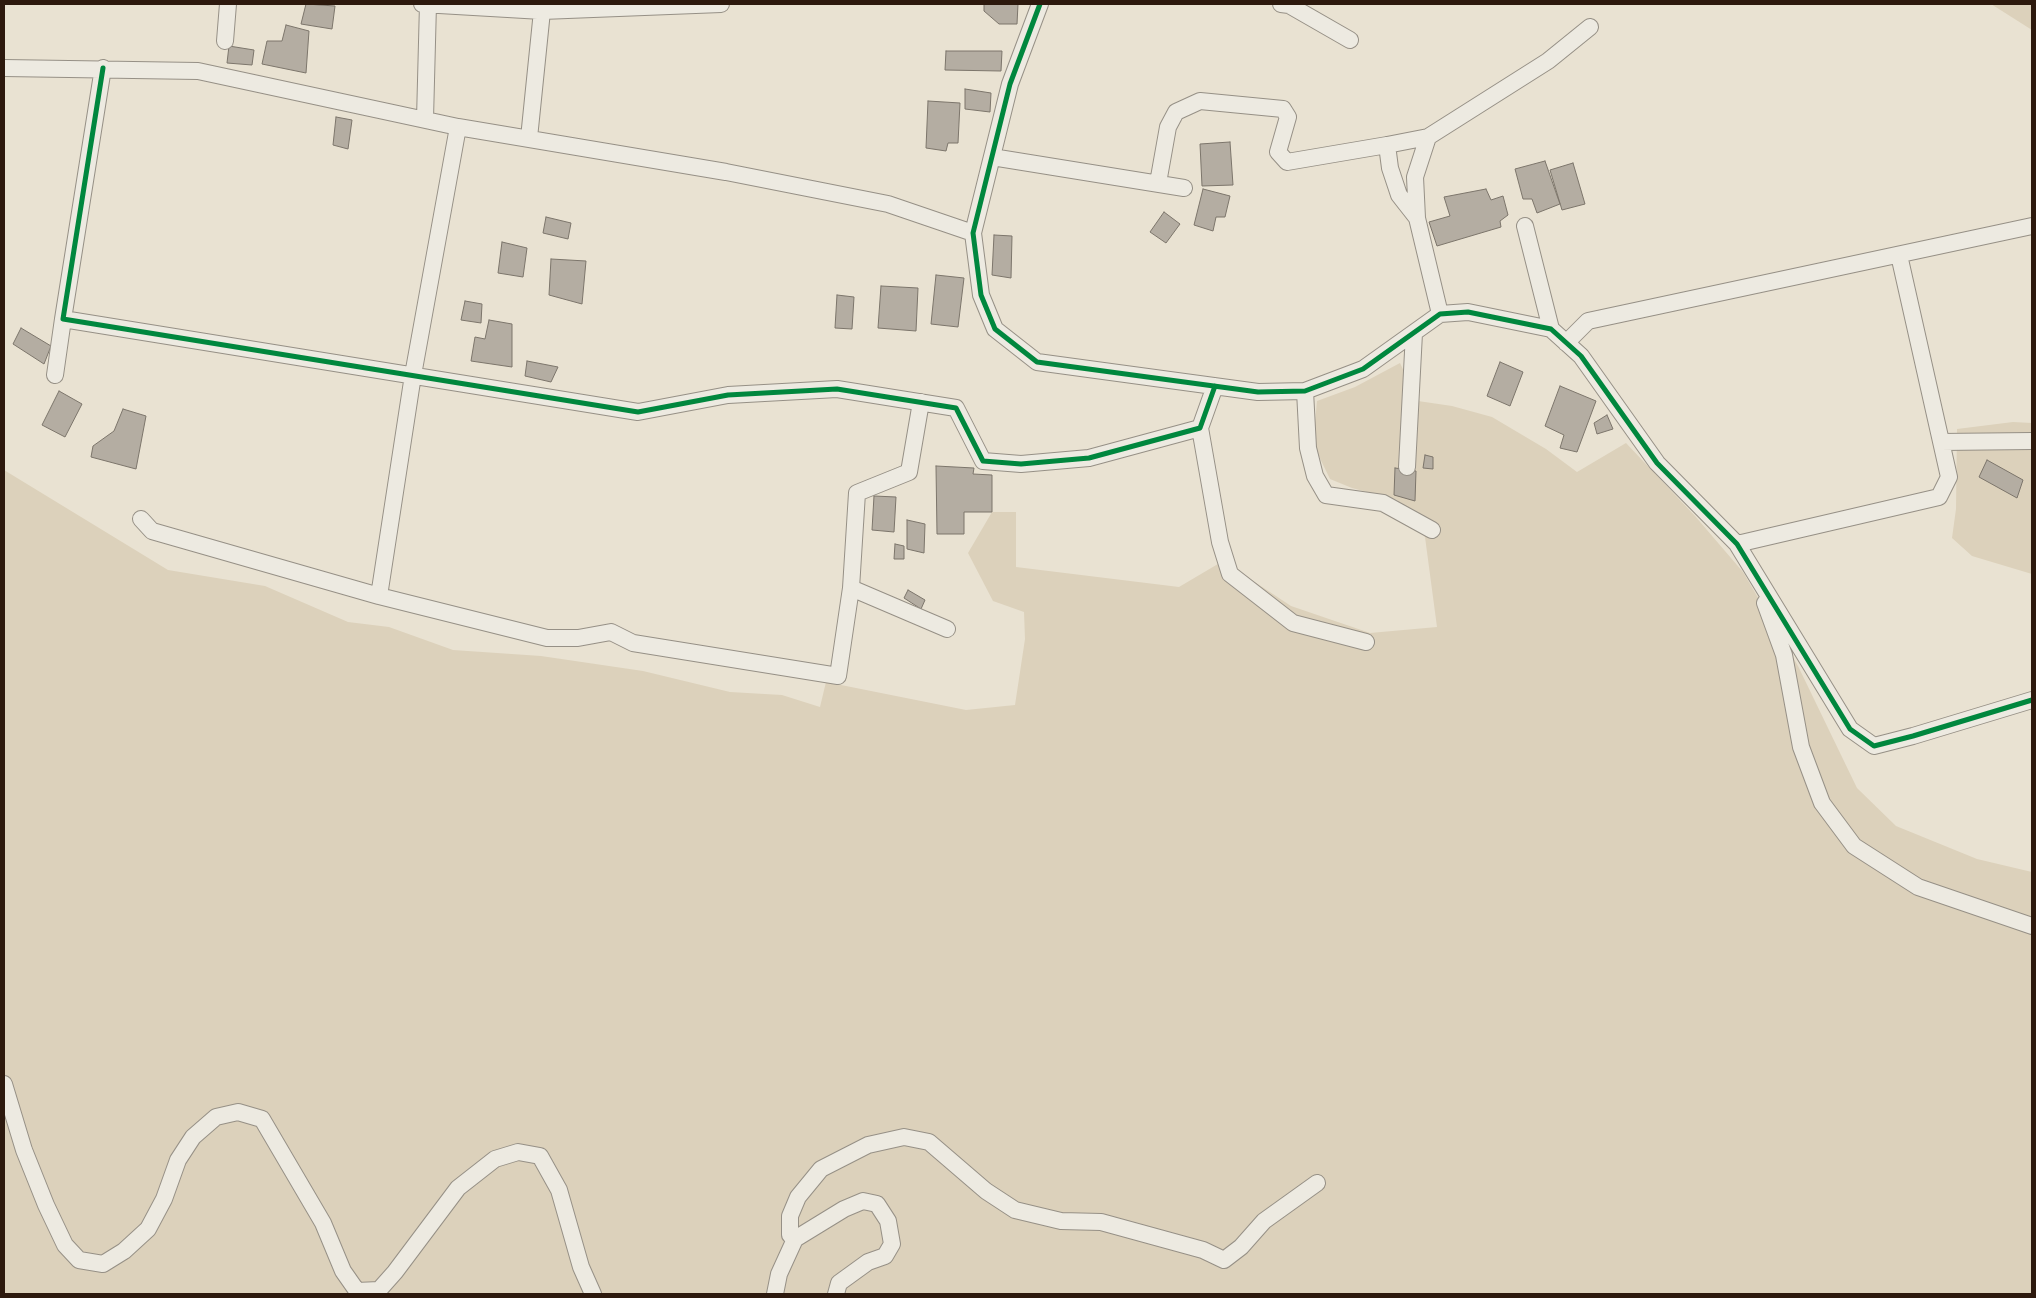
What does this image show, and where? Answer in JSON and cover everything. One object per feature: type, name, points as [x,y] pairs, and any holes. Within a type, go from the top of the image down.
[{"type":"street","points":[[225,41],[228,4]]},
{"type":"street","points":[[422,4],[542,10],[721,4]]},
{"type":"street","points":[[425,119],[428,4]]},
{"type":"street","points":[[1040,4],[1010,84],[973,233],[981,295],[995,329],[1037,362],[1258,392],[1305,391],[1363,369],[1440,314],[1468,312],[1552,329],[1581,356],[1657,463],[1737,544],[1850,729],[1874,746],[1914,736],[2032,700]]},
{"type":"street","points":[[1282,4],[1289,5],[1350,40]]},
{"type":"street","points":[[529,138],[542,10]]},
{"type":"street","points":[[1158,183],[1168,127],[1176,112],[1200,101],[1283,109],[1288,117],[1278,152],[1286,162],[1387,145],[1428,137],[1548,61],[1590,27]]},
{"type":"street","points":[[4,68],[103,68],[198,71],[458,127],[726,172],[888,204],[973,233]]},
{"type":"street","points":[[55,375],[103,68]]},
{"type":"street","points":[[379,596],[413,375],[458,127]]},
{"type":"street","points":[[1428,137],[1416,177],[1417,218],[1440,314]]},
{"type":"street","points":[[1387,145],[1390,168],[1399,196],[1417,218]]},
{"type":"street","points":[[992,157],[1184,188]]},
{"type":"street","points":[[1525,226],[1552,329]]},
{"type":"street","points":[[1566,342],[1588,321],[2032,226]]},
{"type":"street","points":[[1737,544],[1939,497],[1949,477],[1899,255]]},
{"type":"street","points":[[63,319],[638,412],[728,395],[837,389],[956,408],[983,461],[1021,464],[1088,458],[1200,428]]},
{"type":"street","points":[[1407,466],[1414,333]]},
{"type":"street","points":[[1215,386],[1200,428],[1220,542],[1230,574],[1294,623],[1366,642]]},
{"type":"street","points":[[1305,391],[1308,448],[1315,476],[1326,495],[1383,503],[1432,530]]},
{"type":"street","points":[[141,519],[152,531],[379,596],[547,638],[578,638],[611,632],[633,643],[838,676],[851,588],[858,493],[909,472],[921,402]]},
{"type":"street","points":[[1941,442],[2032,441]]},
{"type":"street","points":[[1752,568],[1784,655],[1801,747],[1822,803],[1854,846],[1918,888],[2032,926]]},
{"type":"street","points":[[851,588],[947,629]]},
{"type":"street","points":[[4,1084],[24,1150],[46,1205],[66,1245],[79,1260],[103,1264],[124,1252],[148,1229],[164,1199],[178,1160],[193,1137],[216,1117],[238,1112],[262,1119],[282,1150],[323,1223],[343,1271],[357,1291],[379,1290],[396,1272],[458,1188],[495,1159],[518,1152],[540,1156],[559,1190],[581,1267],[593,1294]]},
{"type":"street","points":[[795,1239],[790,1235],[790,1216],[798,1197],[821,1169],[868,1145],[904,1137],[929,1142],[986,1191],[1015,1210],[1061,1222],[1101,1222],[1203,1250],[1224,1260],[1241,1247],[1264,1222],[1317,1183]]},
{"type":"street","points":[[774,1294],[779,1274],[795,1239],[844,1209],[863,1201],[877,1204],[888,1222],[892,1244],[886,1256],[868,1262],[839,1284],[836,1294]]},
{"type":"shaded area","points":[[1991,4],[2032,4],[2032,30]]},
{"type":"shaded area","points":[[1400,363],[1418,401],[1452,406],[1492,417],[1546,449],[1577,472],[1626,443],[1695,516],[1743,572],[1798,666],[1857,788],[1896,826],[1977,859],[2032,872],[2032,1294],[4,1294],[4,470],[168,570],[265,586],[348,622],[389,627],[453,650],[541,656],[643,671],[730,692],[782,695],[820,707],[826,682],[966,710],[1015,705],[1025,639],[1024,612],[993,601],[968,553],[992,512],[1016,512],[1016,567],[1179,587],[1223,561],[1291,606],[1370,633],[1437,627],[1425,537],[1397,500],[1352,488],[1330,479],[1313,444],[1317,401],[1355,387]]},
{"type":"shaded area","points":[[2013,422],[2032,423],[2032,574],[1972,556],[1952,538],[1956,509],[1957,429]]},
{"type":"building","points":[[306,4],[335,6],[332,29],[301,24]]},
{"type":"building","points":[[984,4],[1018,4],[1017,24],[999,24],[984,11]]},
{"type":"building","points":[[286,25],[309,31],[306,73],[262,64],[267,41],[282,41]]},
{"type":"building","points":[[229,46],[254,50],[252,65],[227,63]]},
{"type":"building","points":[[946,51],[1002,51],[1001,71],[945,70]]},
{"type":"building","points":[[965,89],[991,93],[990,112],[965,109]]},
{"type":"building","points":[[928,101],[960,103],[958,143],[948,143],[946,151],[926,148]]},
{"type":"building","points":[[336,117],[352,120],[348,149],[333,145]]},
{"type":"building","points":[[1230,142],[1233,185],[1202,186],[1200,144]]},
{"type":"building","points":[[1545,161],[1560,204],[1537,213],[1532,199],[1523,199],[1515,169]]},
{"type":"building","points":[[1573,163],[1585,204],[1562,210],[1550,170]]},
{"type":"building","points":[[1203,189],[1230,196],[1225,217],[1216,217],[1213,231],[1194,225]]},
{"type":"building","points":[[1486,189],[1491,200],[1503,196],[1508,215],[1500,221],[1501,227],[1437,246],[1429,222],[1450,216],[1444,197]]},
{"type":"building","points":[[1164,212],[1180,224],[1166,243],[1150,232]]},
{"type":"building","points":[[546,217],[571,223],[568,239],[543,233]]},
{"type":"building","points":[[994,235],[1012,236],[1011,278],[992,275]]},
{"type":"building","points":[[502,242],[527,248],[523,277],[498,273]]},
{"type":"building","points":[[551,259],[586,261],[582,304],[549,295]]},
{"type":"building","points":[[936,275],[964,278],[958,327],[931,324]]},
{"type":"building","points":[[881,286],[918,288],[916,331],[878,328]]},
{"type":"building","points":[[837,295],[854,297],[852,329],[835,328]]},
{"type":"building","points":[[465,301],[482,304],[481,323],[461,320]]},
{"type":"building","points":[[489,320],[512,324],[512,367],[471,361],[475,337],[485,339]]},
{"type":"building","points":[[21,328],[51,346],[44,364],[13,344]]},
{"type":"building","points":[[527,361],[558,367],[551,382],[525,376]]},
{"type":"building","points":[[1500,362],[1523,372],[1510,406],[1487,396]]},
{"type":"building","points":[[1560,386],[1596,401],[1577,452],[1560,448],[1564,435],[1545,426]]},
{"type":"building","points":[[59,391],[82,404],[65,437],[42,425]]},
{"type":"building","points":[[123,409],[146,416],[136,469],[91,457],[93,446],[114,431]]},
{"type":"building","points":[[1607,415],[1613,429],[1597,434],[1594,423]]},
{"type":"building","points":[[1425,455],[1433,457],[1433,469],[1423,468]]},
{"type":"building","points":[[1987,460],[2023,480],[2017,498],[1979,477]]},
{"type":"building","points":[[936,466],[974,468],[973,474],[992,475],[992,512],[964,512],[964,534],[937,534]]},
{"type":"building","points":[[1395,468],[1416,471],[1415,501],[1394,495]]},
{"type":"building","points":[[874,496],[896,497],[894,532],[872,530]]},
{"type":"building","points":[[907,520],[925,524],[924,553],[907,549]]},
{"type":"building","points":[[895,544],[904,546],[904,559],[894,559]]},
{"type":"building","points":[[908,590],[925,600],[921,609],[904,598]]},
{"type":"cycle path","points":[[1040,4],[1010,84],[973,233],[981,295],[995,329],[1037,362],[1258,392],[1305,391],[1363,369],[1440,314],[1468,312],[1551,329],[1581,356],[1657,463],[1737,544],[1850,729],[1874,746],[2032,700]]},
{"type":"cycle path","points":[[103,68],[63,319],[638,412],[728,395],[837,389],[956,408],[983,461],[1021,464],[1089,458],[1200,428],[1215,386]]}]
